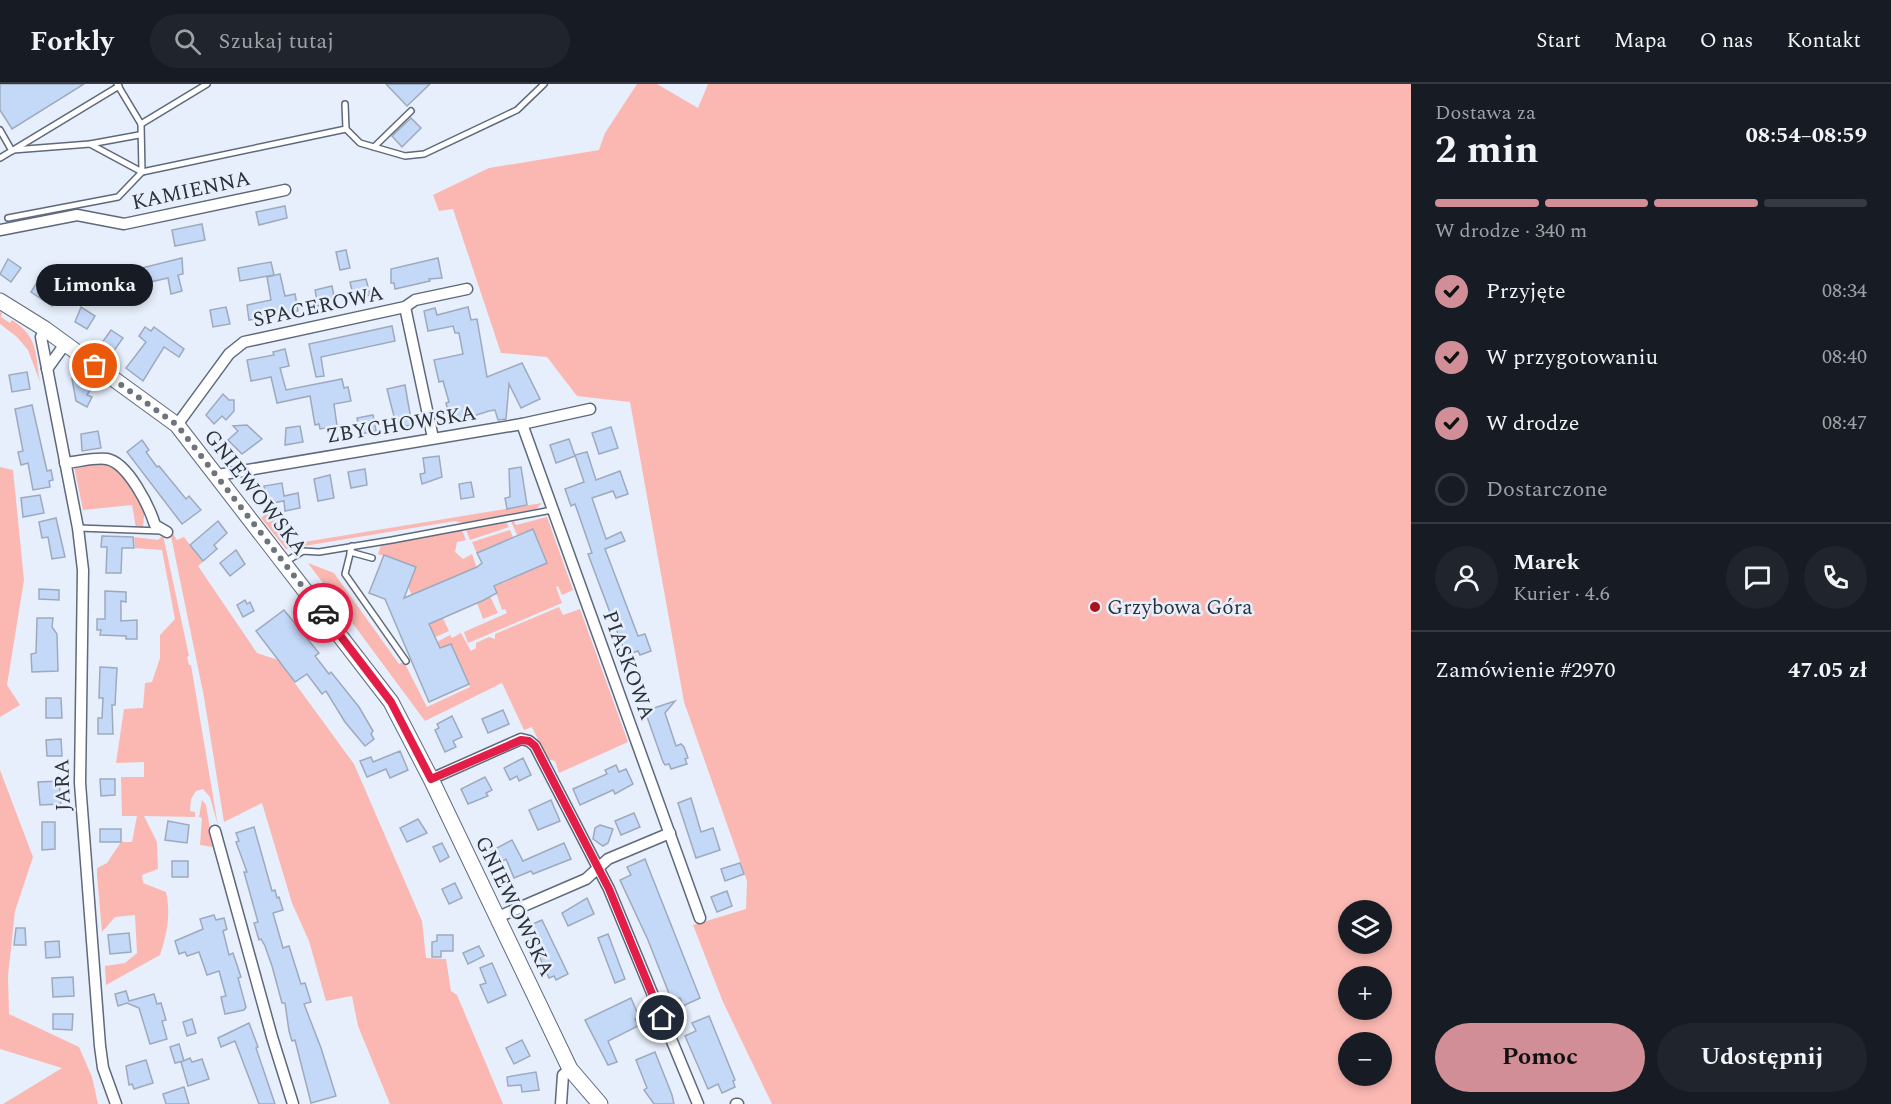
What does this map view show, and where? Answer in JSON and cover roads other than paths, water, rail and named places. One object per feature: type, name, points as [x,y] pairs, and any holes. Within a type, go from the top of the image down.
[{"type":"street","name":"KAMIENNA","points":[[0,231],[77,215],[124,224],[285,190]]},
{"type":"street","name":"SPACEROWA","points":[[177,425],[229,354],[244,342],[405,307],[415,300],[468,289]]},
{"type":"street","name":"GNIEWOWSKA","points":[[3,301],[177,425],[218,475],[391,702],[431,779],[570,1069],[600,1104]]},
{"type":"street","points":[[405,307],[433,438]]},
{"type":"street","name":"JARA","points":[[45,329],[41,337],[78,528],[83,570],[80,689],[83,841],[100,1046],[103,1068],[117,1104]]},
{"type":"street","points":[[47,369],[65,344]]},
{"type":"street","name":"ZBYCHOWSKA","points":[[218,475],[522,424],[590,409]]},
{"type":"street","name":"PIASKOWA","points":[[522,424],[700,918]]},
{"type":"street","points":[[65,463],[108,459],[118,465],[147,500],[155,525],[167,532]]},
{"type":"street","points":[[431,779],[521,740],[529,741],[535,746],[562,793],[598,868],[698,1104]]},
{"type":"street","points":[[215,831],[293,1104]]},
{"type":"street","points":[[498,917],[586,879],[608,859],[670,832]]},
{"type":"street","points":[[561,1104],[563,1075],[570,1069]]},
{"type":"lane","points":[[141,124],[207,84]]},
{"type":"lane","points":[[345,104],[346,129],[360,143],[405,156],[424,154],[518,110],[544,84]]},
{"type":"lane","points":[[0,158],[118,85],[141,124],[139,135],[142,172]]},
{"type":"lane","points":[[374,147],[411,111]]},
{"type":"lane","points":[[8,218],[118,196],[142,172],[346,129]]},
{"type":"lane","points":[[0,130],[12,151]]},
{"type":"lane","points":[[12,151],[90,144],[139,135]]},
{"type":"lane","points":[[90,144],[142,172]]},
{"type":"lane","points":[[284,563],[303,551],[351,549],[552,510]]},
{"type":"lane","points":[[78,528],[167,532]]},
{"type":"lane","points":[[351,549],[372,558]]},
{"type":"lane","points":[[351,549],[345,574],[405,661]]},
{"type":"place","name":"Limonka","points":[[95,366]]},
{"type":"place","name":"Grzybowa Góra","points":[[1095,607]]}]
